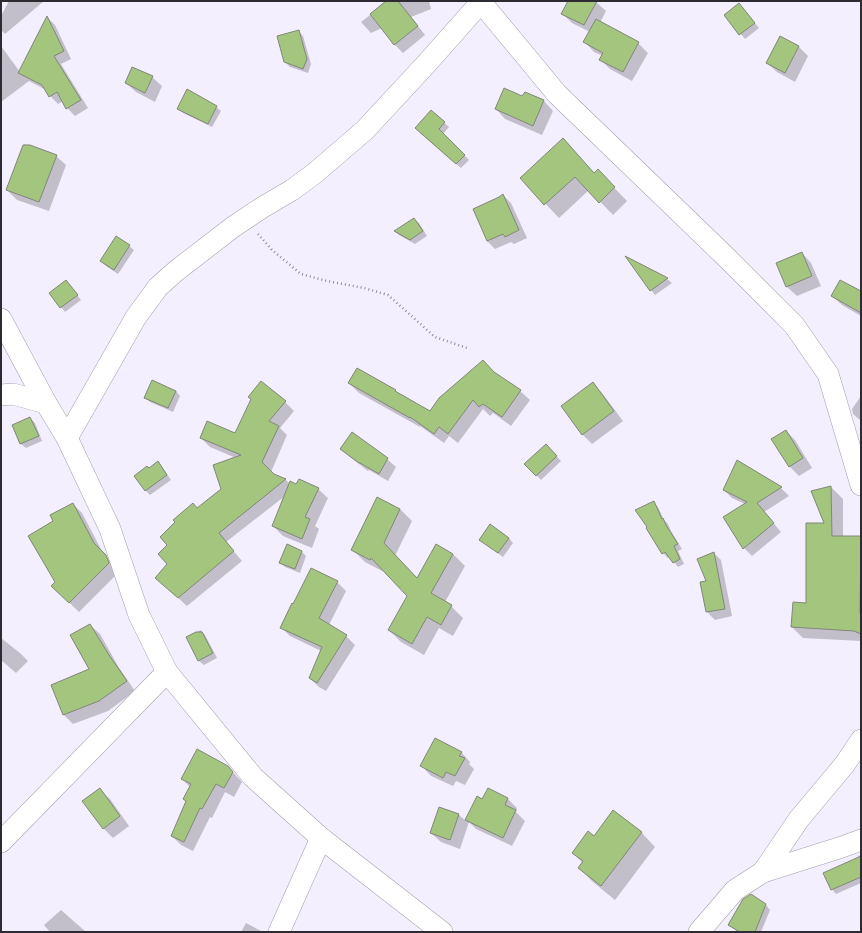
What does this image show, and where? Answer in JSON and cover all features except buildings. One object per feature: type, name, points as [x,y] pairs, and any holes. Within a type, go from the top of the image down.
[{"type":"street","points":[[67,438],[136,317],[158,287],[176,271],[233,227],[292,190],[365,130],[481,2],[557,94],[727,258],[794,325],[828,374],[861,485]]},
{"type":"street","points":[[1,319],[46,403],[67,438],[110,529],[140,615],[167,672],[253,777],[321,838],[442,932]]},
{"type":"street","points":[[1,395],[14,394],[46,403]]},
{"type":"street","points":[[1,842],[167,672]]},
{"type":"street","points":[[763,872],[799,820],[845,764],[861,740]]},
{"type":"street","points":[[278,932],[321,838]]},
{"type":"street","points":[[699,932],[735,890],[763,872],[842,848],[861,840]]},
{"type":"path","points":[[246,218],[272,250],[301,274],[388,295],[434,336],[467,348]]}]
